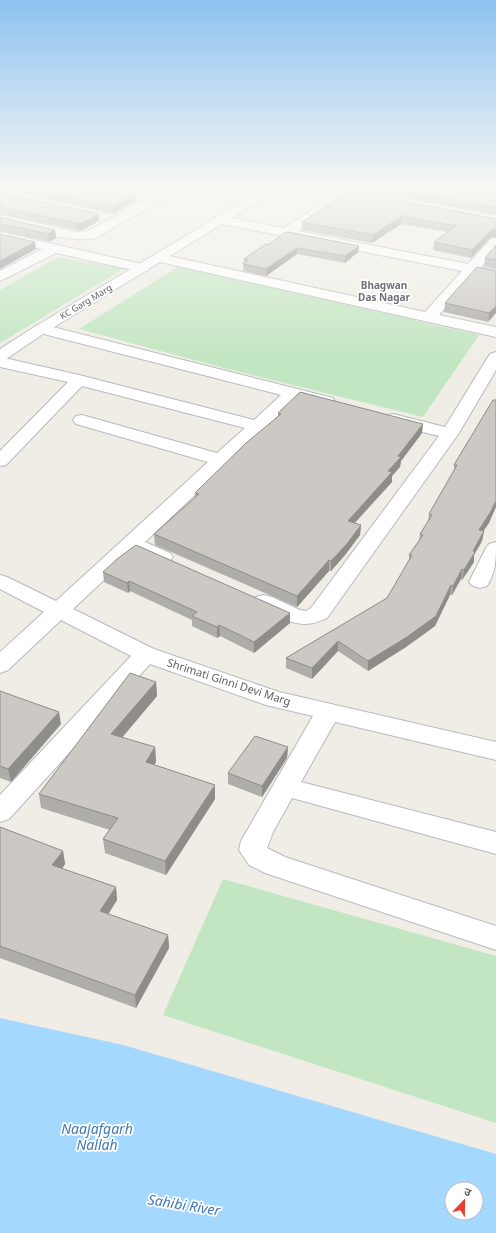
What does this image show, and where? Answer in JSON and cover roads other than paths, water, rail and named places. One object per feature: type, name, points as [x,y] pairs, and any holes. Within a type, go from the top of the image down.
[{"type":"street","points":[[39,245],[142,268]]},
{"type":"street","name":"KC Garg Marg","points":[[0,356],[182,245]]},
{"type":"street","points":[[346,245],[496,274]]},
{"type":"street","points":[[429,317],[494,245]]},
{"type":"street","points":[[0,277],[55,248]]},
{"type":"street","points":[[160,258],[496,332]]},
{"type":"street","points":[[42,329],[338,405]]},
{"type":"street","points":[[247,595],[298,617],[314,617],[319,613],[450,433],[496,357]]},
{"type":"street","points":[[0,362],[79,380],[258,426]]},
{"type":"street","points":[[0,461],[79,380]]},
{"type":"street","points":[[0,665],[293,393]]},
{"type":"street","points":[[376,414],[450,433]]},
{"type":"street","points":[[82,420],[220,460]]},
{"type":"street","points":[[131,543],[182,566]]},
{"type":"street","points":[[480,582],[496,548]]},
{"type":"street","name":"Shrimati Ginni Devi Marg","points":[[0,581],[146,654],[274,699],[496,751]]},
{"type":"street","points":[[0,812],[146,654]]},
{"type":"street","points":[[328,712],[255,841],[253,850],[259,857],[275,865],[496,938]]},
{"type":"street","points":[[285,787],[496,843]]},
{"type":"water","name":"Naajafgarh Nallah","points":[[0,1018],[123,1045],[496,1154],[496,1233],[0,1233]]},
{"type":"district","name":"Bhagwan Das Nagar","points":[[384,290]]},
{"type":"water label","name":"Sahibi River","points":[[184,1205]]}]
